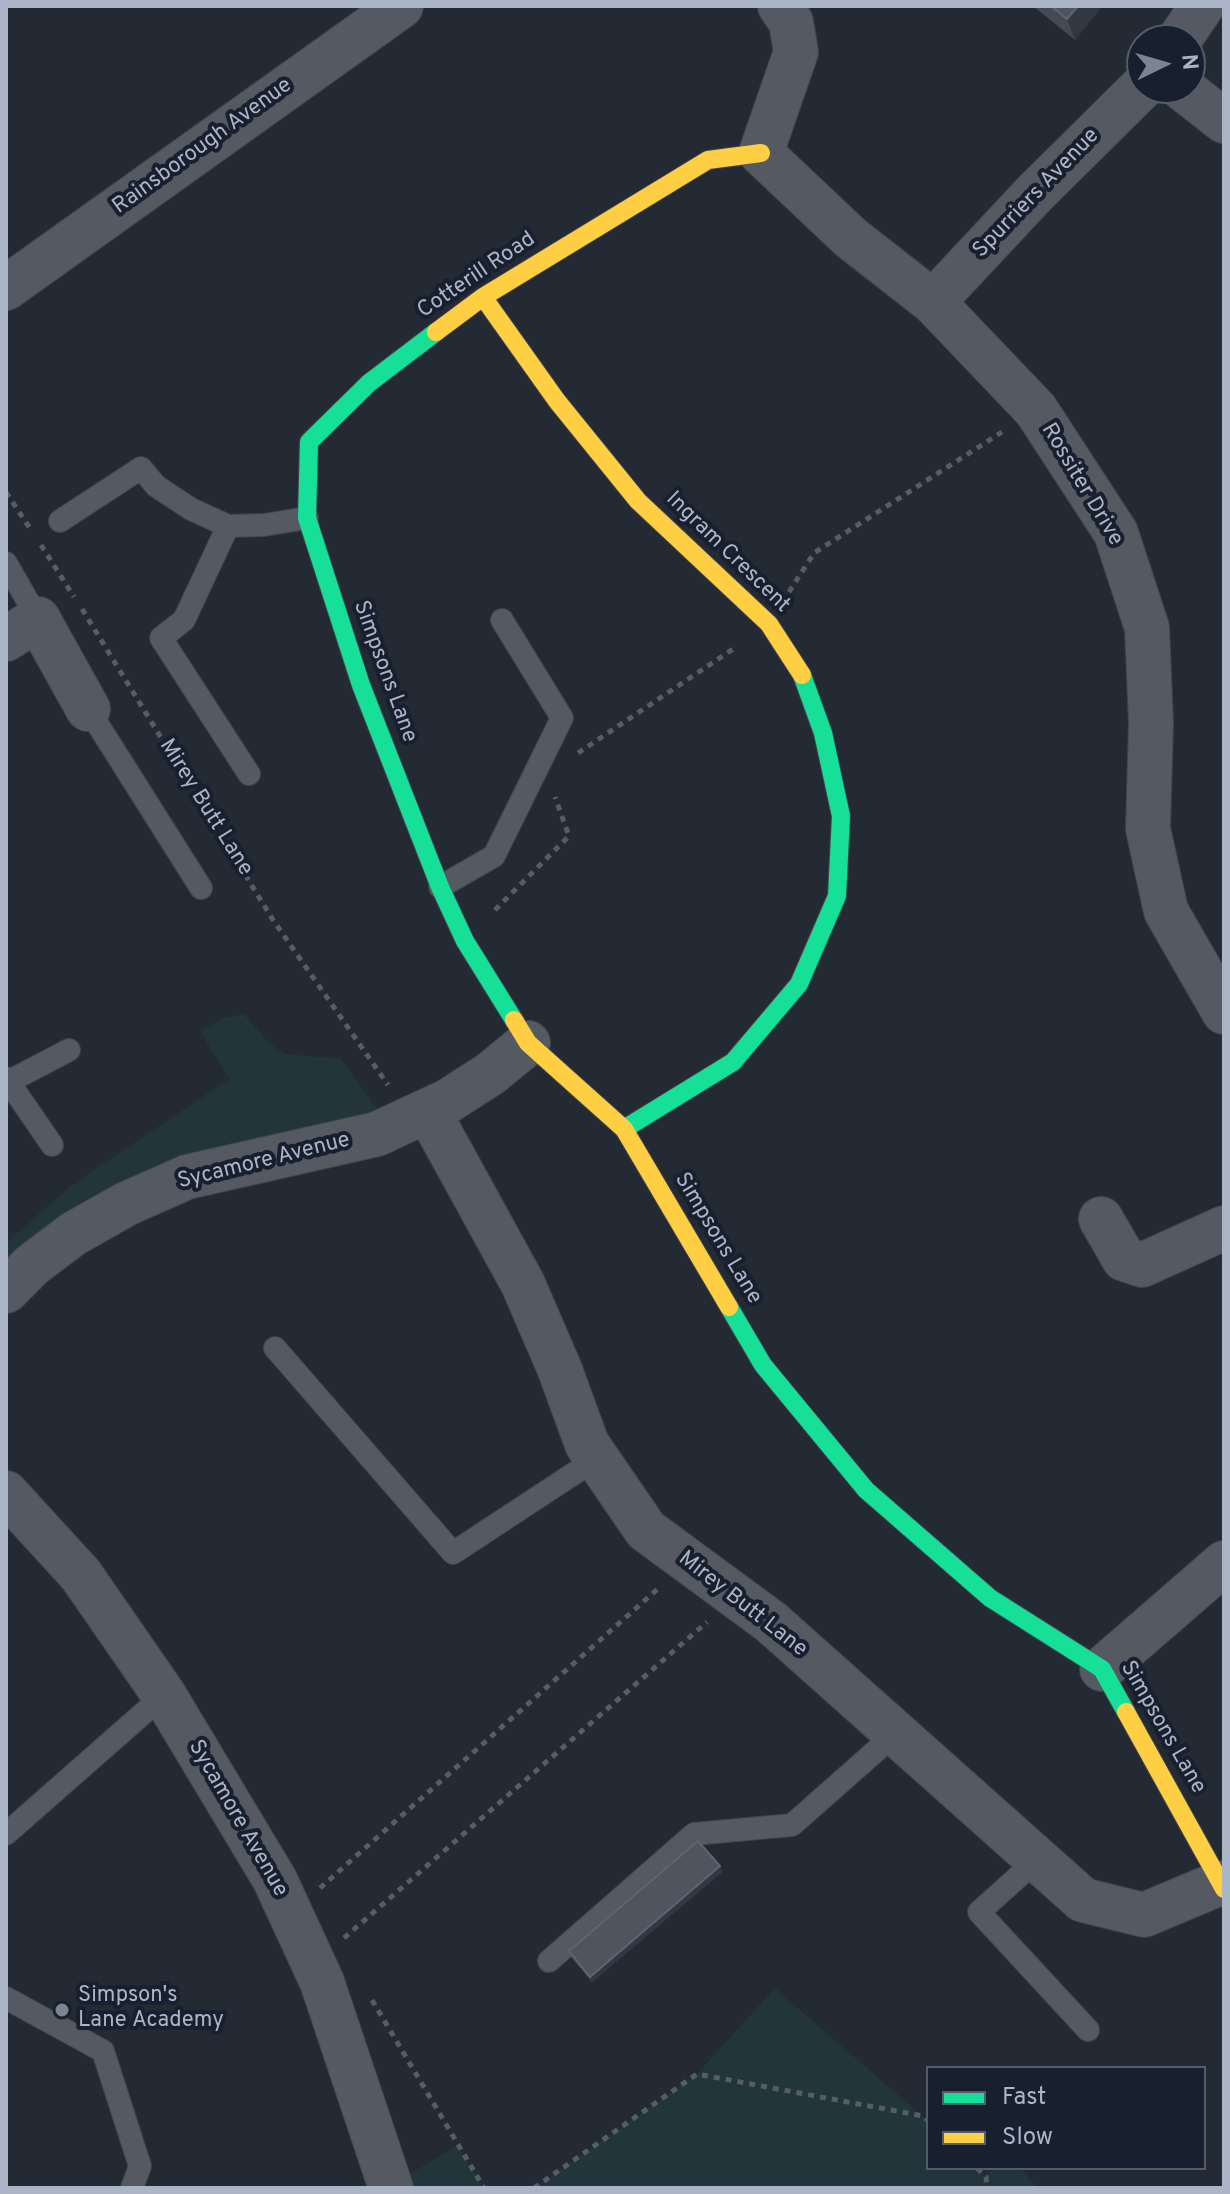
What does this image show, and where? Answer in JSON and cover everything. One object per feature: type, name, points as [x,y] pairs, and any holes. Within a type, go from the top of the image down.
[{"type":"street","name":"Rainsborough Avenue","points":[[6,288],[401,6]]},
{"type":"street","points":[[761,153],[796,52],[791,22],[780,6]]},
{"type":"street","points":[[1190,24],[1202,6]]},
{"type":"street","name":"Spurriers Avenue","points":[[933,302],[1034,194],[1126,103]]},
{"type":"street","points":[[1202,104],[1224,121]]},
{"type":"street","name":"Cotterill Road","points":[[307,518],[309,442],[369,383],[483,297],[708,160],[761,153]]},
{"type":"street","name":"Rossiter Drive","points":[[761,153],[851,238],[933,302],[1036,410],[1116,533],[1147,628],[1151,723],[1148,829],[1166,911],[1224,1012]]},
{"type":"street","name":"Ingram Crescent","points":[[483,297],[557,401],[638,501],[769,624],[806,681],[823,733],[841,816],[837,896],[799,984],[733,1062],[624,1129]]},
{"type":"street","name":"Simpsons Lane","points":[[307,518],[361,685],[440,887],[465,941],[528,1043],[624,1129],[763,1365],[866,1490],[990,1598],[1102,1669],[1222,1886]]},
{"type":"street","points":[[22,629],[88,709]]},
{"type":"street","name":"Sycamore Avenue","points":[[6,1291],[32,1265],[73,1234],[126,1204],[187,1177],[377,1134],[448,1101],[490,1074],[528,1043]]},
{"type":"street","name":"Mirey Butt Lane","points":[[420,1115],[523,1284],[560,1370],[587,1444],[646,1530],[771,1622],[1083,1900],[1144,1915],[1222,1886]]},
{"type":"street","points":[[1101,1219],[1124,1259],[1142,1265],[1224,1228]]},
{"type":"street","name":"Sycamore Avenue","points":[[6,1493],[81,1575],[164,1695],[275,1880],[338,2026],[391,2188]]},
{"type":"street","points":[[1102,1669],[1224,1563]]},
{"type":"lane","points":[[60,521],[141,468],[156,486],[191,509],[228,526],[264,525],[307,518]]},
{"type":"lane","points":[[228,526],[184,620],[161,638],[249,774]]},
{"type":"lane","points":[[6,563],[22,629]]},
{"type":"lane","points":[[440,887],[494,856],[562,718],[502,620]]},
{"type":"lane","points":[[88,709],[201,888]]},
{"type":"lane","points":[[52,1145],[7,1080],[69,1050]]},
{"type":"lane","points":[[275,1348],[453,1553],[596,1459]]},
{"type":"lane","points":[[6,1834],[164,1695]]},
{"type":"lane","points":[[549,1961],[694,1834],[792,1825],[895,1734]]},
{"type":"lane","points":[[1037,1860],[979,1912],[1088,2030]]},
{"type":"lane","points":[[6,1998],[103,2051],[140,2166],[132,2188]]},
{"type":"path","points":[[573,757],[769,624],[814,553],[1036,410]]},
{"type":"path","name":"Mirey Butt Lane","points":[[6,492],[273,920],[420,1115]]},
{"type":"path","points":[[465,941],[569,836],[551,787]]},
{"type":"path","points":[[291,1914],[688,1563]]},
{"type":"path","points":[[314,1965],[735,1597]]},
{"type":"path","points":[[371,1997],[484,2188]]},
{"type":"path","points":[[534,2188],[697,2074],[926,2119]]},
{"type":"path","points":[[979,2170],[986,2177],[987,2188]]},
{"type":"green space","points":[[244,1014],[268,1042],[285,1054],[341,1059],[380,1113],[6,1275],[6,1243],[73,1184],[229,1079],[200,1031],[224,1018]]},
{"type":"green space","points":[[775,1988],[926,2119],[926,2170],[979,2170],[986,2176],[993,2170],[1022,2170],[1037,2188],[534,2188],[697,2074]]},
{"type":"green space","points":[[457,2146],[484,2188],[413,2188],[411,2173]]},
{"type":"building","points":[[1051,6],[1078,6],[1067,19]]},
{"type":"building","points":[[698,1841],[720,1866],[590,1977],[569,1951]]},
{"type":"traffic: fast","points":[[436,332],[369,383],[309,442],[307,518],[361,685],[440,887],[465,941],[514,1020]]},
{"type":"traffic: fast","points":[[624,1129],[733,1062],[799,984],[837,896],[841,816],[823,733],[802,675]]},
{"type":"traffic: fast","points":[[729,1307],[763,1365],[866,1490],[990,1598],[1102,1669],[1126,1712]]},
{"type":"traffic: slow","points":[[436,332],[483,297],[708,160],[761,153]]},
{"type":"traffic: slow","points":[[483,297],[557,401],[638,501],[769,624],[802,675]]},
{"type":"traffic: slow","points":[[514,1020],[528,1043],[624,1129],[729,1307]]},
{"type":"traffic: slow","points":[[1126,1712],[1224,1889]]},
{"type":"place","name":"Simpson's Lane Academy","points":[[62,2010]]}]
